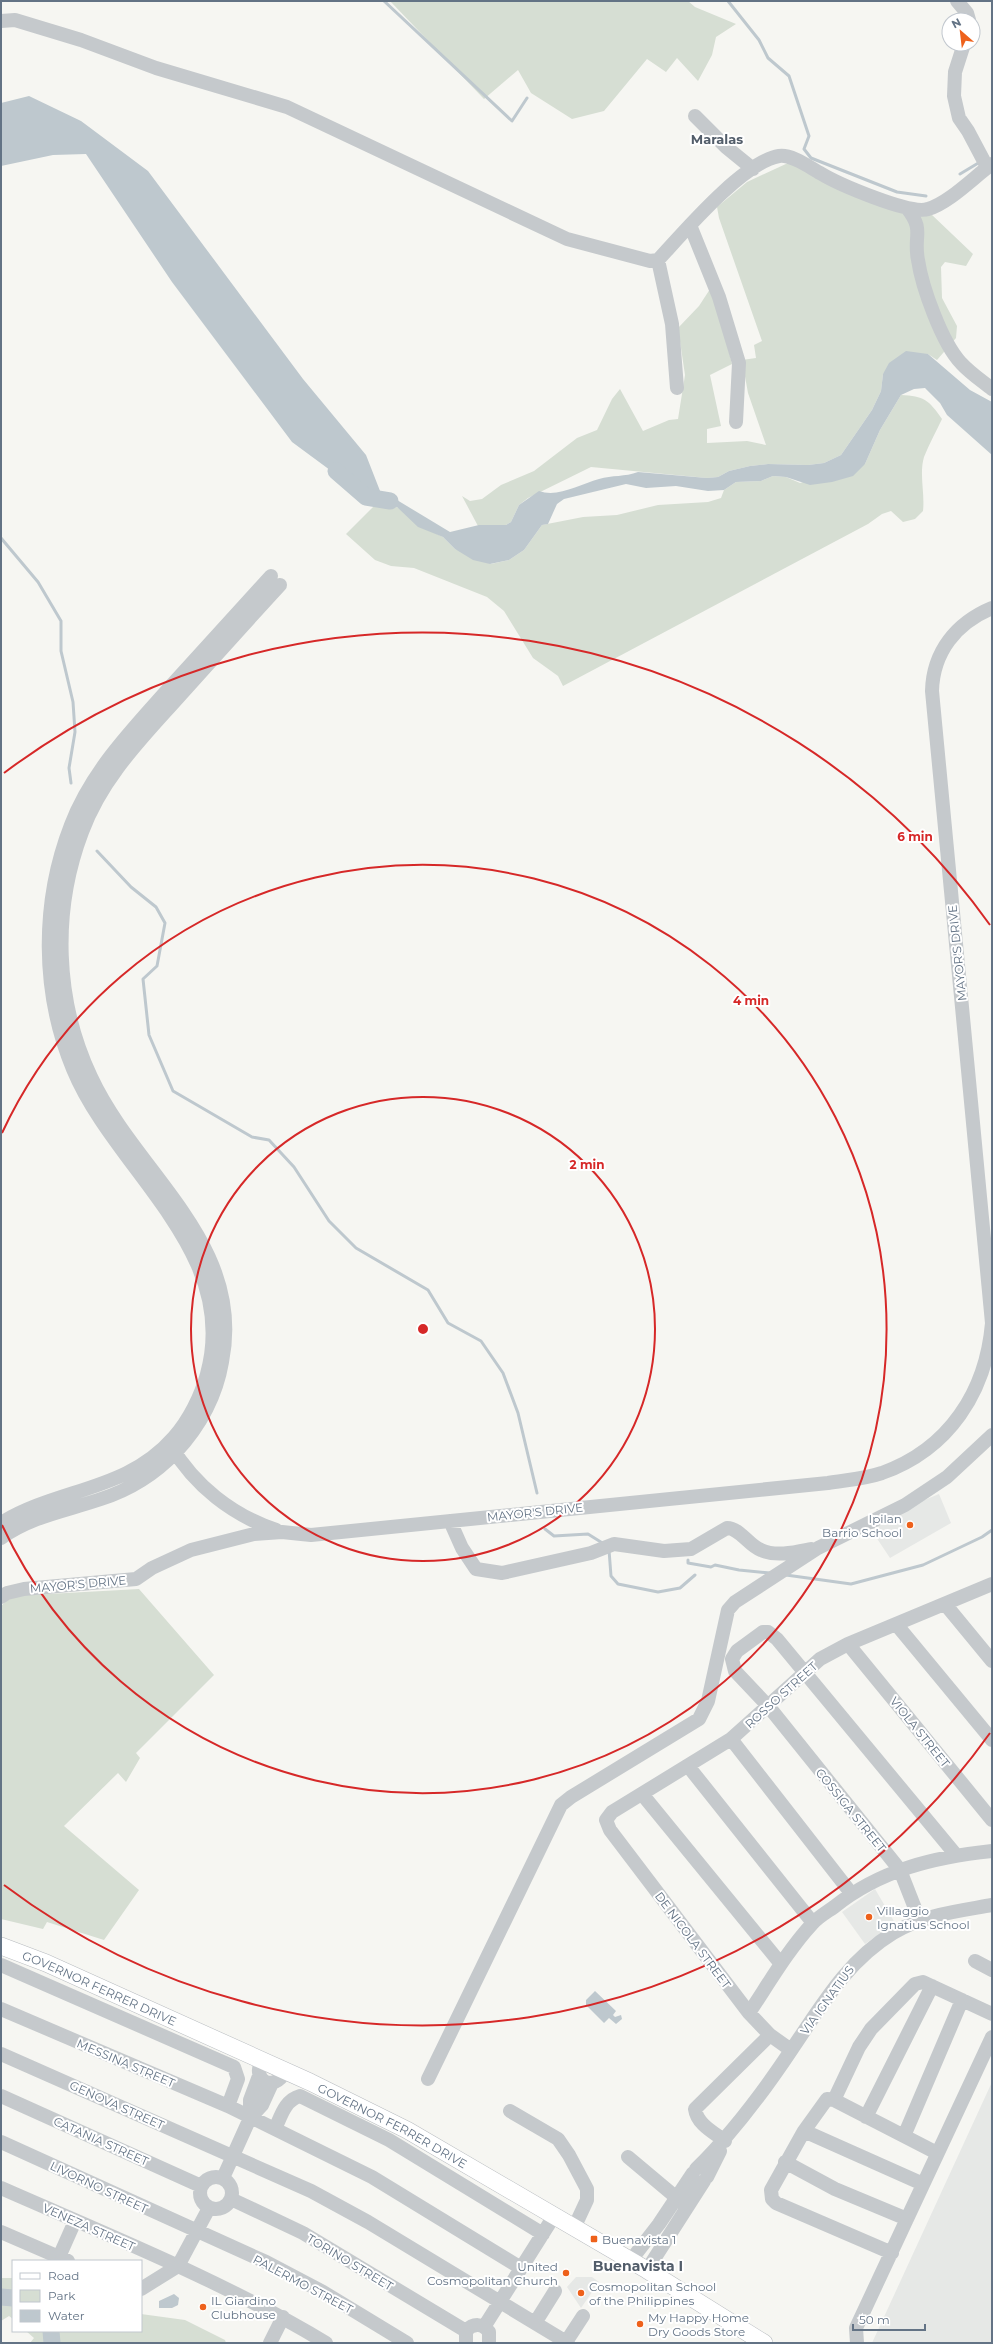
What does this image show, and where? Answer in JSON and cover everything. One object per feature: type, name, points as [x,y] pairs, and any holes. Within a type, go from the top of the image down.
[{"type":"main road","name":"GOVERNOR FERRER DRIVE","points":[[1,1946],[46,1963],[260,2068],[285,2072],[350,2101],[407,2130],[648,2270],[764,2343]]},
{"type":"street","points":[[956,1],[966,12]]},
{"type":"street","points":[[1,21],[15,20],[81,40],[156,68],[288,107],[566,240],[650,260],[658,260],[710,203],[753,169],[778,156],[788,156],[823,175],[879,199],[907,208],[922,211],[929,209],[990,165],[959,118],[954,96],[955,72],[961,52]]},
{"type":"street","points":[[695,116],[726,147],[753,169]]},
{"type":"street","points":[[907,208],[918,224],[916,250],[919,266],[938,325],[961,363],[992,389]]},
{"type":"street","points":[[690,225],[719,297],[739,363],[736,422]]},
{"type":"street","points":[[658,260],[672,324],[677,388]]},
{"type":"street","points":[[1,1538],[27,1523],[48,1514],[101,1499],[119,1492],[152,1473],[172,1448],[202,1420],[216,1388],[226,1340],[223,1301],[215,1268],[206,1248],[108,1108],[80,1051],[70,1017],[63,980],[62,931],[65,898],[83,830],[96,801],[130,751],[275,580]]},
{"type":"street","name":"MAYOR'S DRIVE","points":[[1,1597],[14,1590],[136,1579],[171,1558],[208,1544],[254,1534],[282,1532],[311,1535],[828,1483],[881,1473],[922,1452],[949,1429],[959,1417],[978,1385],[985,1366],[992,1323],[932,691],[938,658],[946,644],[962,626],[992,608]]},
{"type":"street","points":[[428,2080],[561,1805],[571,1797],[699,1719],[708,1701],[728,1610],[735,1602],[749,1592],[818,1548],[905,1505],[947,1477],[992,1435]]},
{"type":"street","points":[[1,1523],[47,1500],[114,1480],[172,1448]]},
{"type":"street","points":[[172,1448],[211,1494],[228,1508],[255,1522],[282,1532]]},
{"type":"street","points":[[450,1521],[462,1548],[476,1569],[494,1573],[522,1569],[591,1553],[614,1544],[664,1550],[692,1549],[727,1528],[733,1530],[756,1548],[768,1552],[795,1552],[818,1548]]},
{"type":"street","name":"ROSSO STREET","points":[[606,1820],[612,1812],[731,1739],[769,1707],[820,1659],[848,1644],[992,1584]]},
{"type":"street","points":[[945,1604],[992,1661]]},
{"type":"street","points":[[896,1624],[992,1740]]},
{"type":"street","name":"COSSIGA STREET","points":[[805,1672],[777,1639],[768,1632],[757,1635],[737,1651],[732,1659],[733,1667],[769,1707],[900,1870],[920,1921]]},
{"type":"street","name":"VIOLA STREET","points":[[848,1644],[992,1820]]},
{"type":"street","points":[[805,1672],[956,1855]]},
{"type":"street","points":[[731,1739],[851,1893]]},
{"type":"street","points":[[688,1766],[813,1923]]},
{"type":"street","points":[[642,1794],[781,1964]]},
{"type":"street","name":"DE NICOLA STREET","points":[[606,1820],[610,1830],[749,2013],[770,2035],[791,2050]]},
{"type":"street","points":[[749,2013],[781,1964],[813,1923],[851,1893],[873,1880],[900,1870],[956,1855],[992,1851]]},
{"type":"street","name":"VIA IGNATIUS","points":[[648,2270],[672,2232],[682,2203],[700,2175],[791,2050],[839,1980],[856,1961],[894,1932],[920,1921],[950,1912],[992,1905]]},
{"type":"street","points":[[975,1961],[992,1970]]},
{"type":"street","points":[[1,1965],[234,2067],[238,2079],[228,2106]]},
{"type":"street","points":[[834,2100],[859,2047],[871,2029],[915,1984],[923,1982],[992,2014]]},
{"type":"street","points":[[866,2117],[932,1986]]},
{"type":"street","points":[[904,2136],[962,2000]]},
{"type":"street","name":"MESSINA STREET","points":[[1,2009],[228,2106],[372,2177],[521,2268]]},
{"type":"street","points":[[725,2141],[701,2123],[695,2109],[770,2035]]},
{"type":"street","points":[[857,2343],[856,2328],[992,2037]]},
{"type":"street","name":"GENOVA STREET","points":[[1,2054],[311,2191],[368,2222],[499,2303],[567,2342]]},
{"type":"street","points":[[260,2068],[265,2082],[272,2083],[280,2080],[285,2072]]},
{"type":"street","points":[[250,2118],[250,2100],[260,2068]]},
{"type":"street","points":[[223,2178],[250,2118],[262,2105],[272,2083]]},
{"type":"street","name":"CATANIA STREET","points":[[1,2096],[200,2186]]},
{"type":"street","points":[[275,2129],[287,2104],[292,2098],[300,2096],[390,2140],[543,2234]]},
{"type":"street","points":[[892,2253],[776,2203],[772,2199],[771,2190],[785,2162],[824,2101],[834,2100],[937,2153]]},
{"type":"street","points":[[510,2111],[558,2139],[569,2155],[587,2189],[587,2200],[574,2228]]},
{"type":"street","points":[[804,2131],[923,2184]]},
{"type":"street","name":"LIVORNO STREET","points":[[1,2142],[197,2231]]},
{"type":"street","points":[[628,2157],[682,2203]]},
{"type":"street","points":[[785,2162],[835,2189],[907,2219]]},
{"type":"street","points":[[210,2177],[223,2178],[231,2187],[231,2199],[222,2208],[209,2208],[200,2199],[200,2186],[210,2177]]},
{"type":"street","name":"VENEZA STREET","points":[[1,2188],[178,2266],[283,2317],[326,2343]]},
{"type":"street","name":"TORINO STREET","points":[[231,2199],[303,2233],[466,2337]]},
{"type":"street","name":"VIA IGNATIUS","points":[[631,2260],[659,2224],[682,2203]]},
{"type":"street","points":[[142,2288],[178,2266],[209,2208]]},
{"type":"street","points":[[484,2326],[554,2216]]},
{"type":"street","points":[[1,2232],[64,2259],[75,2220]]},
{"type":"street","points":[[659,2224],[672,2232]]},
{"type":"street","name":"PALERMO STREET","points":[[197,2231],[266,2262],[324,2292],[407,2343]]},
{"type":"street","points":[[535,2323],[555,2291]]},
{"type":"street","points":[[567,2342],[583,2316]]},
{"type":"street","points":[[270,2343],[283,2317]]},
{"type":"street","points":[[466,2337],[474,2325],[484,2326]]},
{"type":"street","points":[[484,2326],[490,2335],[490,2343]]},
{"type":"shaded area","name":"Ipilan Barrio School","points":[[939,1494],[951,1523],[890,1558],[870,1528],[900,1510]]},
{"type":"shaded area","name":"Villaggio Ignatius School","points":[[875,1889],[895,1923],[865,1944],[842,1912]]},
{"type":"shaded area","points":[[992,2082],[992,2343],[872,2343]]},
{"type":"shaded area","name":"Cosmopolitan School of the Philippines","points":[[576,2277],[592,2277],[599,2282],[581,2308],[567,2287]]},
{"type":"green space","points":[[390,1],[688,1],[695,7],[736,24],[716,37],[712,55],[698,81],[677,58],[666,72],[647,59],[604,111],[572,119],[531,93],[518,70],[484,99]]},
{"type":"green space","points":[[788,163],[931,214],[973,254],[966,266],[945,262],[941,267],[942,298],[957,326],[956,338],[937,360],[928,354],[883,374],[881,391],[872,410],[841,455],[824,463],[808,465],[768,464],[750,466],[729,471],[718,477],[707,478],[591,467],[528,498],[519,505],[511,522],[506,525],[478,526],[462,496],[470,501],[482,499],[501,485],[534,471],[577,438],[597,430],[612,399],[620,389],[643,431],[669,420],[678,419],[685,375],[678,328],[699,306],[712,286],[732,364],[710,375],[721,426],[707,429],[707,443],[747,441],[766,445],[748,393],[742,360],[756,358],[754,345],[762,341],[719,218],[717,207],[747,182]]},
{"type":"green space","points":[[901,395],[915,396],[925,400],[933,407],[942,419],[924,457],[922,470],[923,511],[915,519],[903,522],[891,511],[882,514],[868,524],[563,686],[558,676],[533,658],[504,611],[487,597],[414,568],[391,566],[375,560],[346,534],[376,504],[397,507],[433,532],[443,537],[455,549],[491,564],[509,560],[524,550],[542,525],[583,517],[617,515],[658,505],[708,502],[721,498],[724,490],[736,482],[761,481],[773,476],[786,477],[800,483],[865,464],[880,430]]},
{"type":"green space","points":[[139,1589],[214,1675],[136,1753],[140,1758],[126,1782],[118,1773],[64,1826],[139,1890],[104,1940],[47,1922],[43,1929],[1,1919],[1,1606],[12,1596]]},
{"type":"green space","points":[[1,2278],[12,2278],[12,2318],[9,2316],[1,2321]]},
{"type":"green space","points":[[142,2314],[185,2320],[225,2340],[226,2343],[30,2343],[34,2338],[27,2332],[142,2332]]},
{"type":"water","points":[[29,96],[81,121],[148,171],[303,379],[366,455],[382,496],[392,497],[450,532],[479,525],[506,525],[511,522],[519,505],[539,491],[546,493],[561,492],[604,478],[628,475],[638,472],[707,478],[718,477],[729,471],[750,466],[768,464],[808,465],[824,463],[841,455],[872,410],[881,391],[883,374],[889,363],[906,351],[928,354],[970,390],[992,402],[992,455],[947,415],[940,403],[925,388],[914,389],[901,395],[880,430],[865,464],[853,476],[832,482],[810,485],[786,477],[773,476],[761,481],[736,482],[724,490],[708,491],[676,486],[646,488],[626,484],[564,499],[557,504],[548,524],[542,525],[524,550],[509,560],[490,564],[473,560],[455,549],[443,537],[418,527],[397,507],[376,504],[292,442],[172,282],[86,154],[53,155],[1,166],[1,103]]},
{"type":"water","points":[[595,1991],[616,2011],[613,2015],[615,2017],[621,2015],[622,2019],[616,2024],[609,2018],[604,2023],[586,2005],[586,2000]]},
{"type":"water","points":[[174,2294],[179,2298],[178,2305],[172,2308],[159,2308],[159,2301]]},
{"type":"waterway","points":[[384,1],[512,121],[527,98]]},
{"type":"waterway","points":[[728,1],[759,40],[768,58],[789,76],[809,136],[804,149],[811,158],[897,192],[926,196]]},
{"type":"waterway","points":[[960,174],[980,162]]},
{"type":"waterway","points":[[336,471],[366,497],[390,501]]},
{"type":"waterway","points":[[1,538],[38,582],[61,621],[61,651],[73,702],[75,732],[69,768],[71,783]]},
{"type":"waterway","points":[[97,851],[131,887],[156,907],[165,923],[157,966],[143,979],[149,1035],[173,1091],[252,1137],[269,1140],[294,1167],[329,1221],[356,1248],[428,1290],[448,1323],[481,1341],[503,1373],[518,1413],[537,1493]]},
{"type":"waterway","points":[[545,1529],[554,1536],[588,1534],[604,1544]]},
{"type":"waterway","points":[[786,1575],[851,1584],[923,1565],[982,1537],[992,1530]]},
{"type":"waterway","points":[[609,1550],[611,1576],[618,1584],[658,1592],[680,1588],[695,1575]]},
{"type":"waterway","points":[[688,1560],[688,1563],[711,1567],[715,1565],[739,1570],[770,1573]]},
{"type":"waterway","points":[[1,2297],[12,2298]]},
{"type":"waterway","points":[[51,2332],[52,2343]]},
{"type":"place","name":"Ipilan Barrio School","points":[[910,1525]]},
{"type":"place","name":"Villaggio Ignatius School","points":[[869,1917]]},
{"type":"place","name":"Buenavista 1","points":[[594,2239]]},
{"type":"place","name":"United Cosmopolitan Church","points":[[566,2273]]},
{"type":"place","name":"Cosmopolitan School of the Philippines","points":[[581,2293]]},
{"type":"place","name":"IL Giardino Clubhouse","points":[[203,2307]]},
{"type":"place","name":"My Happy Home Dry Goods Store","points":[[640,2324]]},
{"type":"district","name":"Maralas","points":[[717,139]]},
{"type":"district","name":"Buenavista I","points":[[638,2266]]}]
